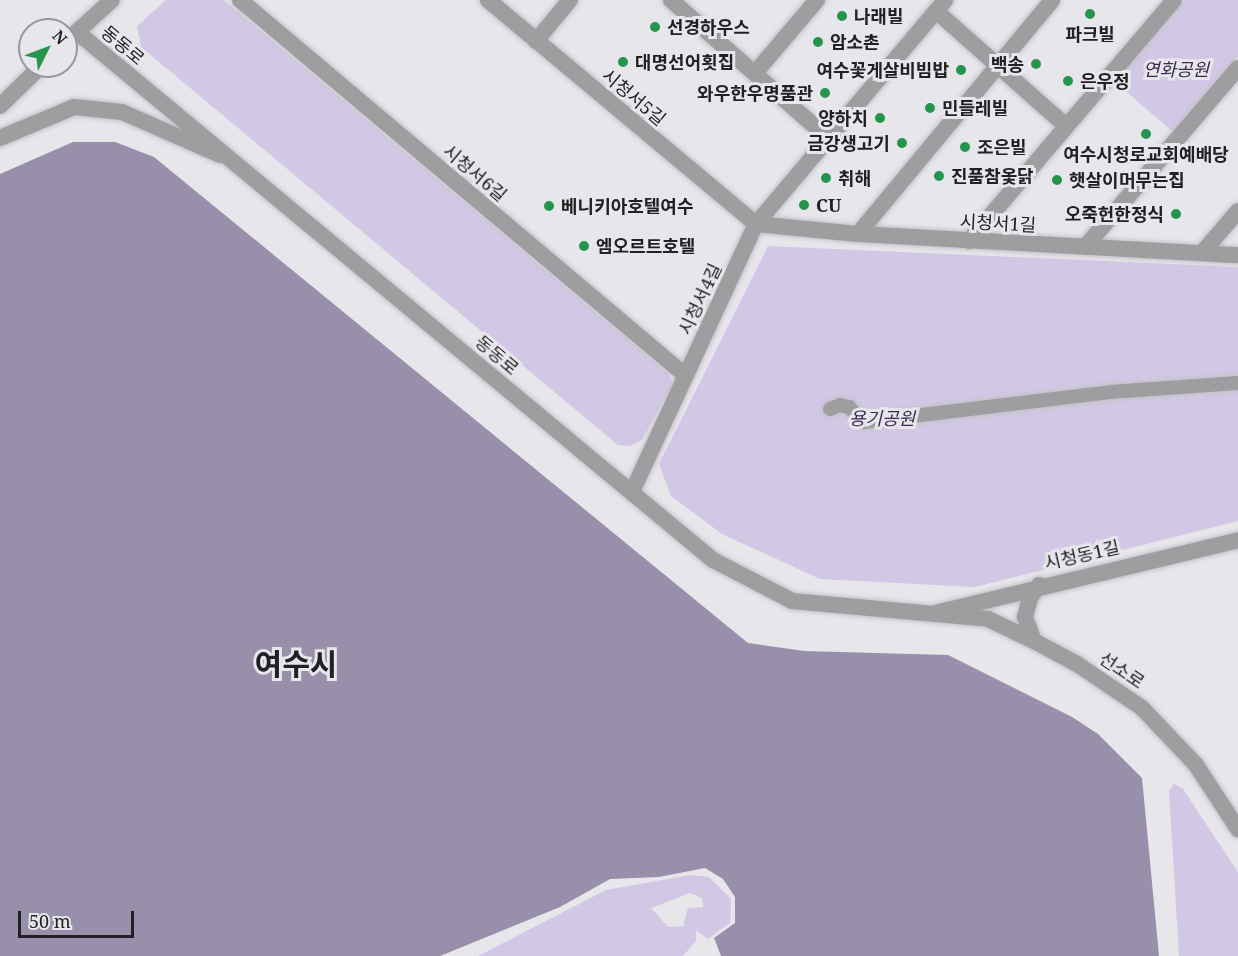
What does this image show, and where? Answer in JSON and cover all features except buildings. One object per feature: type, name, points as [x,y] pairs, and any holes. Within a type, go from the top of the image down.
[{"type":"street","points":[[78,31],[112,0]]},
{"type":"street","name":"시청서6길","points":[[240,0],[686,376]]},
{"type":"street","name":"시청서5길","points":[[488,0],[756,224]]},
{"type":"street","points":[[536,41],[570,0]]},
{"type":"street","points":[[755,73],[817,0]]},
{"type":"street","points":[[858,234],[1052,0]]},
{"type":"street","points":[[969,241],[1174,0]]},
{"type":"street","points":[[682,3],[755,73],[828,138]]},
{"type":"street","points":[[941,5],[998,66],[1066,126]]},
{"type":"street","name":"시청서4길","points":[[632,492],[756,224],[941,5]]},
{"type":"street","name":"동동로","points":[[78,42],[230,160],[632,492],[684,539],[769,592],[830,607],[935,613]]},
{"type":"street","points":[[1085,247],[1238,68]]},
{"type":"street","points":[[0,106],[29,78]]},
{"type":"street","points":[[0,138],[74,107],[122,111],[230,160]]},
{"type":"street","points":[[1202,253],[1238,211]]},
{"type":"street","name":"시청서1길","points":[[756,224],[858,234],[1238,255]]},
{"type":"street","points":[[830,409],[840,405],[849,407],[863,422],[1110,392],[1238,383]]},
{"type":"street","name":"시청동1길","points":[[935,613],[1039,585],[1238,540]]},
{"type":"street","points":[[1034,641],[1025,617],[1030,598],[1039,585]]},
{"type":"street","name":"선소로","points":[[935,613],[988,619],[1077,664],[1142,708],[1196,765],[1232,812],[1238,829]]},
{"type":"green space","points":[[166,0],[224,0],[668,373],[673,384],[642,440],[630,446],[618,445],[141,47],[137,26]]},
{"type":"green space","name":"연화공원","points":[[1184,0],[1238,0],[1238,56],[1173,132],[1114,81]]},
{"type":"green space","name":"용기공원","points":[[768,246],[1238,267],[1238,521],[975,587],[820,579],[722,534],[671,496],[659,464]]},
{"type":"green space","points":[[1174,784],[1183,789],[1238,872],[1238,956],[1179,956],[1169,791]]},
{"type":"green space","points":[[690,875],[709,877],[731,899],[730,923],[708,939],[696,930],[696,941],[683,956],[478,956],[606,890]],"holes":[[[690,893],[702,898],[703,907],[688,908],[683,926],[668,927],[651,908]]]},
{"type":"shaded area","points":[[73,142],[115,142],[154,157],[748,643],[804,651],[948,655],[1072,717],[1098,734],[1142,778],[1159,956],[721,956],[714,938],[735,923],[735,897],[723,879],[705,868],[659,877],[610,879],[560,907],[440,956],[0,956],[0,174]]},
{"type":"place","name":"파크빌","points":[[1090,14]]},
{"type":"place","name":"나래빌","points":[[842,16]]},
{"type":"place","name":"선경하우스","points":[[655,27]]},
{"type":"place","name":"암소촌","points":[[818,42]]},
{"type":"place","name":"대명선어횟집","points":[[623,62]]},
{"type":"place","name":"백송","points":[[1036,64]]},
{"type":"place","name":"여수꽃게살비빔밥","points":[[961,70]]},
{"type":"place","name":"은우정","points":[[1068,81]]},
{"type":"place","name":"와우한우명품관","points":[[825,93]]},
{"type":"place","name":"민들레빌","points":[[930,108]]},
{"type":"place","name":"양하치","points":[[880,118]]},
{"type":"place","name":"여수시청로교회예배당","points":[[1146,134]]},
{"type":"place","name":"금강생고기","points":[[902,143]]},
{"type":"place","name":"조은빌","points":[[965,147]]},
{"type":"place","name":"진품참옻닭","points":[[939,176]]},
{"type":"place","name":"취해","points":[[826,178]]},
{"type":"place","name":"햇살이머무는집","points":[[1057,180]]},
{"type":"place","name":"CU","points":[[804,205]]},
{"type":"place","name":"베니키아호텔여수","points":[[549,206]]},
{"type":"place","name":"오죽헌한정식","points":[[1176,214]]},
{"type":"place","name":"엠오르트호텔","points":[[584,246]]},
{"type":"district","name":"여수시","points":[[296,664]]}]
